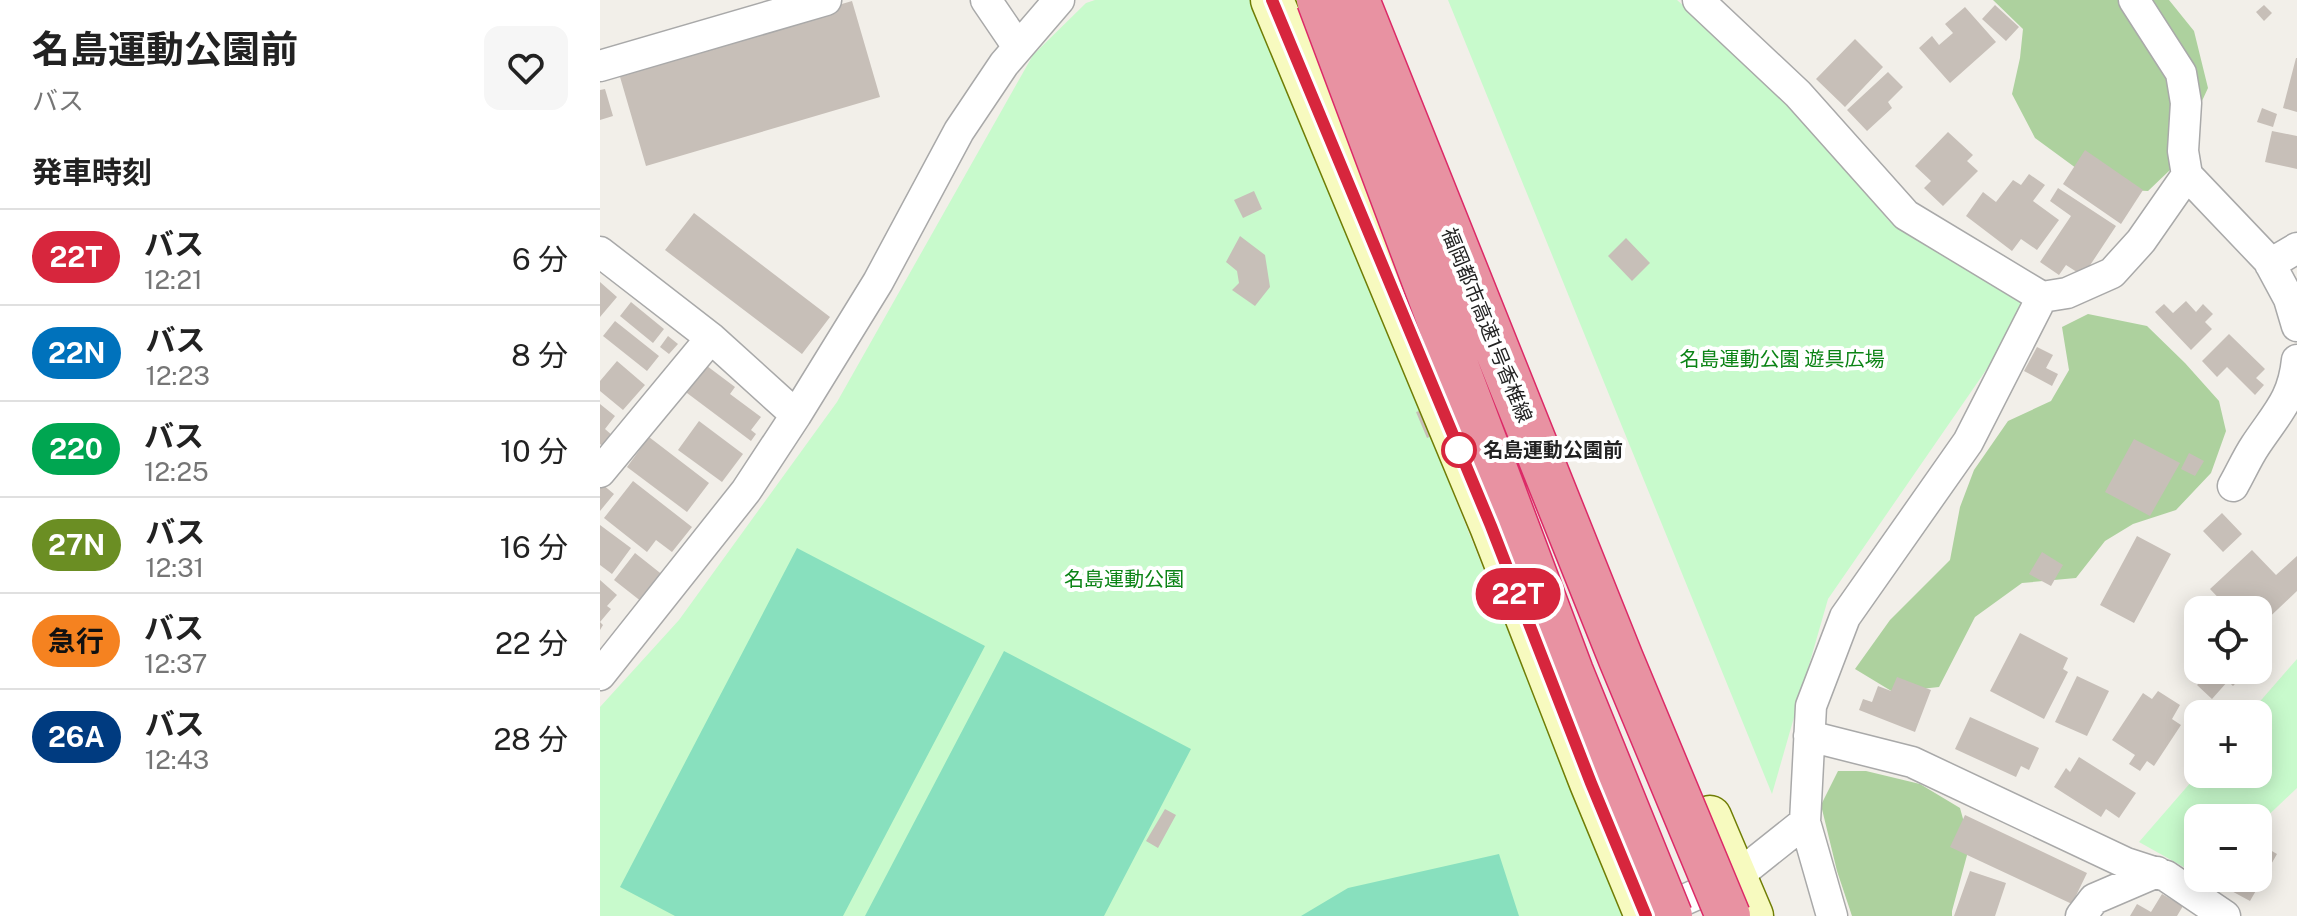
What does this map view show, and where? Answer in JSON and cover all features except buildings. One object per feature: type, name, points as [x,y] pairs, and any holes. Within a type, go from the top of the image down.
[{"type":"highway","name":"福岡都市高速1号香椎線","points":[[1319,0],[1571,672],[1670,916]]},
{"type":"highway","name":"福岡都市高速1号香椎線","points":[[1357,0],[1615,644],[1732,896]]},
{"type":"street","points":[[600,66],[826,0]]},
{"type":"street","points":[[986,0],[1018,47]]},
{"type":"street","points":[[600,675],[746,491],[878,282],[959,131],[1004,64],[1059,0]]},
{"type":"street","points":[[1272,0],[1491,526],[1591,783],[1648,916],[1732,896],[1805,822]]},
{"type":"street","points":[[1370,0],[1499,335],[1732,896],[1752,916]]},
{"type":"street","points":[[1698,0],[1798,94],[1906,215],[2042,297],[2067,293],[2112,273],[2141,241],[2187,175]]},
{"type":"street","points":[[2134,0],[2181,73],[2186,103],[2183,151],[2187,175],[2270,264],[2289,299],[2297,326]]},
{"type":"street","points":[[2270,264],[2297,248]]},
{"type":"street","points":[[600,252],[711,338],[796,415]]},
{"type":"street","points":[[1832,916],[1805,822],[1811,706],[1845,617],[1968,442],[2042,297]]},
{"type":"street","points":[[600,472],[711,338]]},
{"type":"street","points":[[2233,486],[2254,448],[2285,404],[2295,379],[2297,360]]},
{"type":"street","points":[[1809,736],[1912,762],[2126,863],[2166,876],[2225,916]]},
{"type":"street","points":[[2081,916],[2094,899],[2157,872]]},
{"type":"green space","name":"名島運動公園","points":[[1095,0],[1256,0],[1622,916],[600,916],[600,707],[679,620],[837,402],[1033,55],[1086,3]]},
{"type":"green space","name":"名島運動公園 遊具広場","points":[[1448,0],[1677,0],[1787,99],[1889,221],[2031,305],[1828,599],[1772,794]]},
{"type":"green space","points":[[1993,0],[2169,0],[2194,31],[2208,88],[2170,170],[2148,191],[2107,189],[2035,138],[2012,94],[2023,29]]},
{"type":"green space","points":[[2088,314],[2147,326],[2219,401],[2226,431],[2211,473],[2176,510],[2133,524],[2105,541],[2076,578],[2022,583],[1975,617],[1939,687],[1893,692],[1855,669],[1890,620],[1950,560],[1960,507],[1974,470],[2008,421],[2051,401],[2069,370],[2062,327]]},
{"type":"green space","points":[[797,548],[985,646],[843,916],[675,916],[620,887]]},
{"type":"green space","points":[[1004,651],[1191,749],[1104,916],[865,916]]},
{"type":"green space","points":[[2297,659],[2297,788],[2272,812],[2272,804],[2184,804],[2184,867],[2139,842],[2186,788],[2272,788],[2272,700],[2261,700]]},
{"type":"green space","points":[[1838,771],[1866,771],[1920,784],[1960,808],[1970,844],[1952,916],[1852,916],[1821,805]]},
{"type":"green space","points":[[1499,854],[1519,916],[1301,916],[1348,888]]},
{"type":"bus line","name":"22T","points":[[1272,0],[1491,526],[1646,916]]},
{"type":"place","name":"名島運動公園前","points":[[1459,450]]}]
